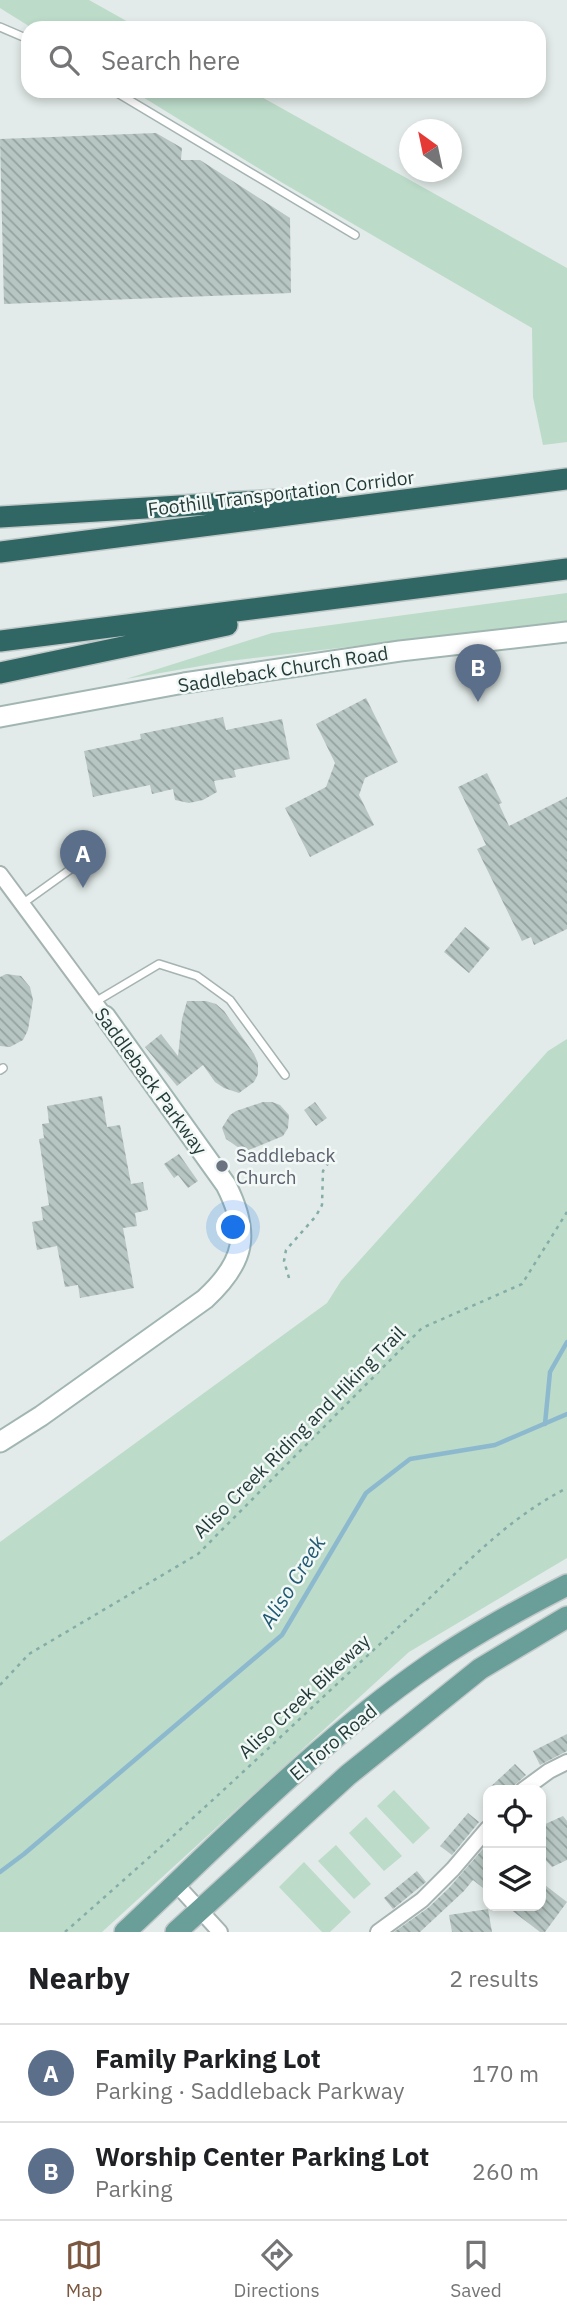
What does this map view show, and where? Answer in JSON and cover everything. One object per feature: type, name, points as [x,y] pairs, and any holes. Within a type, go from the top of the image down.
[{"type":"highway","name":"Foothill Transportation Corridor","points":[[0,552],[567,479]]},
{"type":"highway","points":[[0,517],[531,484]]},
{"type":"highway","points":[[0,641],[567,569]]},
{"type":"highway","points":[[0,673],[372,594]]},
{"type":"main road","name":"El Toro Road","points":[[125,1932],[306,1763],[388,1695],[430,1664],[474,1637],[525,1606],[567,1586]]},
{"type":"main road","name":"El Toro Road","points":[[176,1932],[348,1775],[469,1678],[567,1617]]},
{"type":"street","name":"Saddleback Church Road","points":[[0,718],[197,681],[400,651],[567,632]]},
{"type":"street","name":"Saddleback Parkway","points":[[0,874],[226,1185],[236,1205],[242,1228],[238,1258],[223,1282],[205,1299],[41,1416],[0,1442]]},
{"type":"street","points":[[530,1785],[567,1762]]},
{"type":"street","points":[[378,1932],[422,1900],[483,1834]]},
{"type":"street","points":[[176,1884],[220,1932]]},
{"type":"lane","points":[[0,27],[21,36]]},
{"type":"lane","points":[[126,98],[355,235]]},
{"type":"lane","points":[[21,904],[82,860]]},
{"type":"lane","points":[[100,1009],[159,964],[197,976],[230,1000],[285,1074]]},
{"type":"path","points":[[289,1278],[284,1255],[322,1205],[323,1171],[335,1153]]},
{"type":"path","name":"Aliso Creek Riding and Hiking Trail","points":[[0,1685],[29,1654],[198,1553],[422,1328],[522,1284],[567,1212]]},
{"type":"path","name":"Aliso Creek Bikeway","points":[[65,1932],[245,1770],[486,1543],[541,1502],[567,1488]]},
{"type":"green space","points":[[0,0],[89,0],[126,21],[21,21],[0,8]]},
{"type":"green space","points":[[144,98],[263,98],[399,174],[399,182],[413,182],[567,268],[567,442],[543,445],[533,397],[532,328],[281,182]]},
{"type":"green space","points":[[567,593],[567,621],[229,661],[126,679],[272,633]]},
{"type":"green space","points":[[567,1039],[567,1558],[409,1652],[102,1932],[0,1932],[0,1542],[327,1303],[341,1281],[548,1051]]},
{"type":"green space","points":[[394,1790],[430,1828],[413,1844],[377,1806]]},
{"type":"green space","points":[[366,1817],[402,1856],[384,1871],[349,1833]]},
{"type":"green space","points":[[336,1845],[371,1884],[354,1899],[318,1861]]},
{"type":"green space","points":[[304,1862],[351,1912],[330,1932],[322,1932],[279,1887]]},
{"type":"building","points":[[156,133],[182,148],[181,160],[200,160],[290,218],[291,293],[4,304],[0,139]]},
{"type":"building","points":[[366,698],[398,762],[365,778],[359,795],[374,825],[310,857],[285,808],[326,787],[335,763],[316,724]]},
{"type":"building","points":[[223,717],[226,730],[282,719],[290,759],[234,770],[236,777],[214,781],[217,792],[203,800],[189,803],[175,800],[173,789],[152,794],[150,785],[93,797],[84,751],[141,739],[140,734]]},
{"type":"building","points":[[487,773],[502,803],[499,804],[509,826],[567,797],[567,929],[534,945],[531,937],[522,941],[477,849],[486,845],[458,787]]},
{"type":"building","points":[[465,927],[490,948],[469,973],[444,952]]},
{"type":"building","points":[[6,974],[21,976],[30,987],[33,1000],[28,1030],[23,1040],[10,1047],[0,1046],[0,977]]},
{"type":"building","points":[[187,1001],[216,1004],[224,1011],[254,1054],[258,1063],[258,1074],[254,1082],[239,1093],[215,1082],[203,1065],[177,1086],[145,1047],[161,1034],[178,1056]]},
{"type":"building","points":[[102,1096],[107,1127],[120,1125],[131,1184],[143,1182],[148,1210],[135,1213],[137,1226],[123,1228],[134,1288],[80,1298],[78,1285],[65,1287],[57,1246],[37,1250],[32,1222],[43,1220],[41,1207],[49,1205],[39,1139],[44,1138],[42,1124],[49,1123],[47,1106]]},
{"type":"building","points":[[263,1102],[280,1105],[289,1115],[288,1128],[283,1136],[249,1150],[242,1150],[226,1139],[222,1128],[236,1111]]},
{"type":"building","points":[[315,1102],[327,1118],[316,1126],[304,1110]]},
{"type":"building","points":[[179,1154],[198,1181],[188,1188],[178,1175],[174,1178],[164,1164]]},
{"type":"building","points":[[567,1734],[567,1751],[540,1765],[533,1751]]},
{"type":"building","points":[[515,1764],[526,1775],[515,1785],[492,1785]]},
{"type":"building","points":[[468,1813],[479,1822],[452,1855],[440,1846]]},
{"type":"building","points":[[563,1816],[567,1821],[567,1860],[552,1867],[546,1860],[546,1824]]},
{"type":"building","points":[[483,1849],[483,1888],[473,1880],[420,1932],[394,1932],[428,1908]]},
{"type":"building","points":[[417,1871],[426,1882],[393,1909],[384,1898]]},
{"type":"building","points":[[546,1886],[567,1902],[545,1932],[540,1932],[513,1911],[546,1911]]},
{"type":"building","points":[[488,1911],[492,1932],[452,1932],[449,1915]]},
{"type":"waterway","points":[[545,1424],[550,1372],[567,1342]]},
{"type":"waterway","name":"Aliso Creek","points":[[0,1872],[282,1635],[366,1493],[410,1459],[495,1445],[567,1414]]},
{"type":"place","name":"Worship Center Parking Lot","points":[[478,702]]},
{"type":"place","name":"Family Parking Lot","points":[[83,888]]},
{"type":"place","name":"Saddleback Church","points":[[222,1166]]}]
